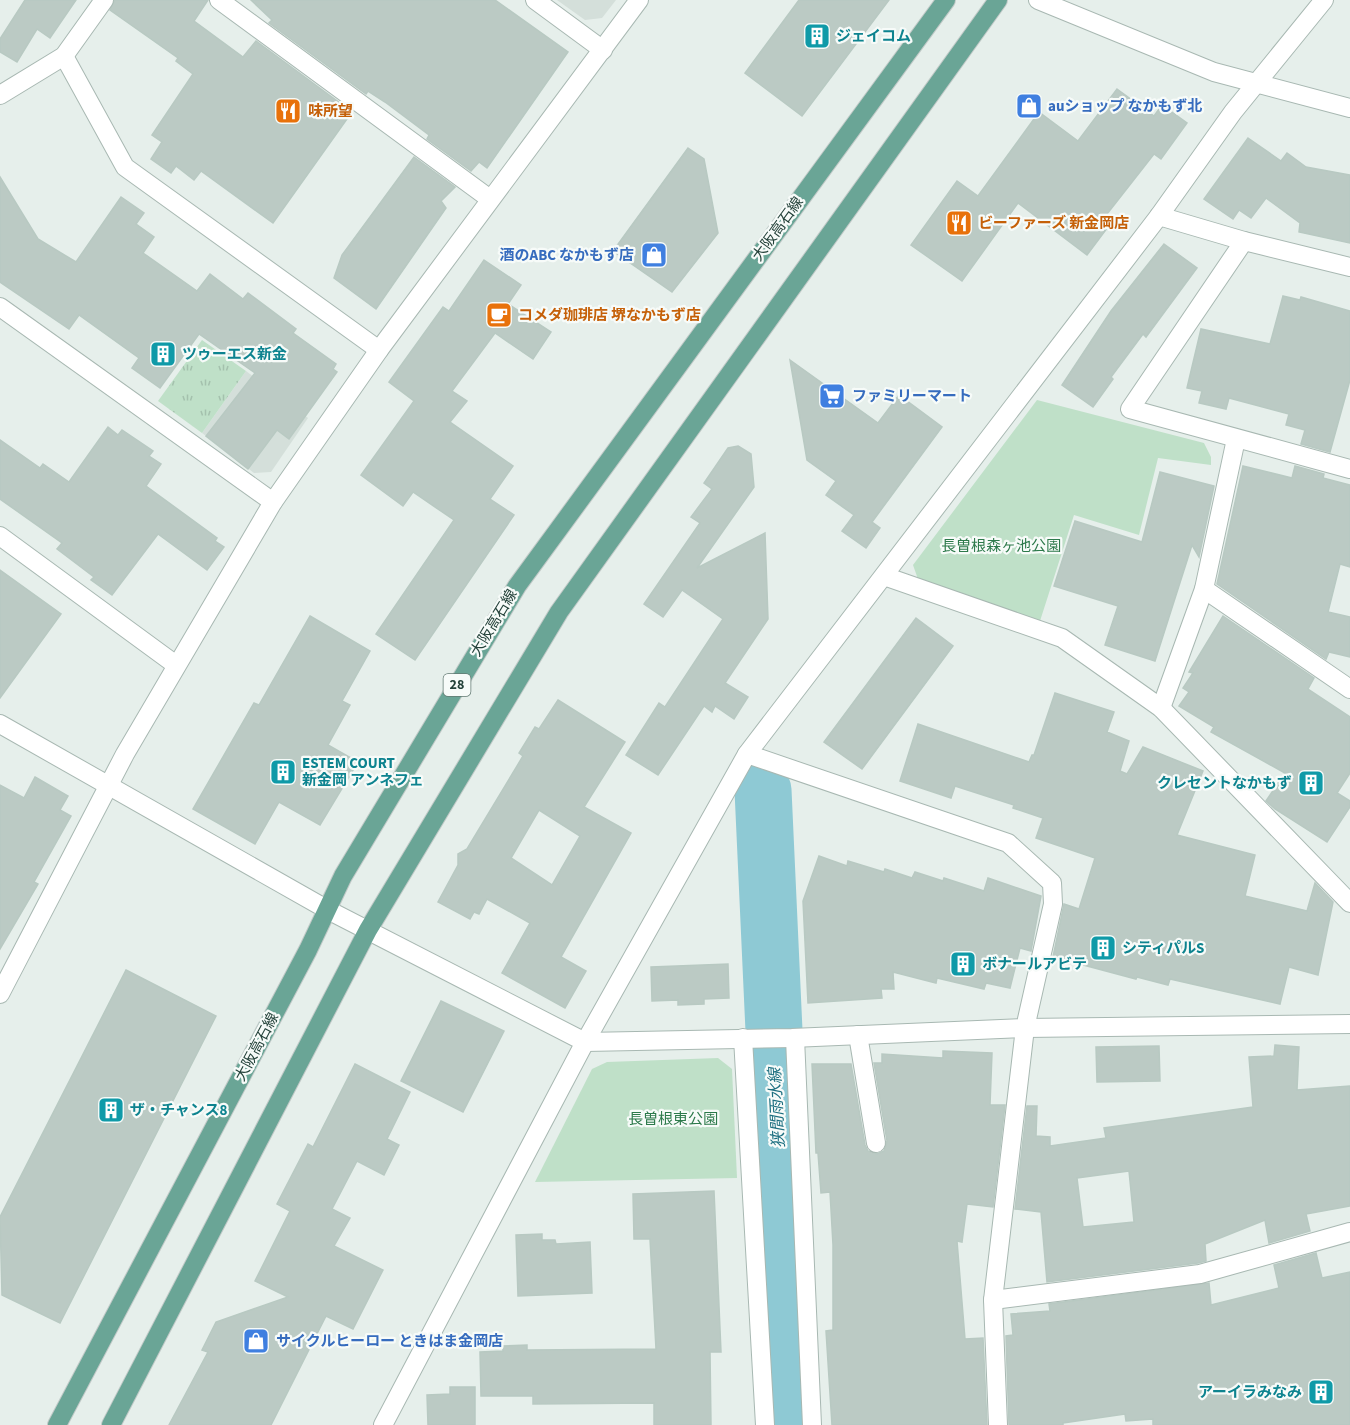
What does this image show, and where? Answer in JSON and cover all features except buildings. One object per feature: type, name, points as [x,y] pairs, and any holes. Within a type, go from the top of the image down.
[{"type":"main road","name":"大阪高石線","points":[[57,1425],[328,910],[343,876],[517,586],[946,0]]},
{"type":"main road","points":[[111,1425],[368,930],[559,612],[998,0]]},
{"type":"street","points":[[0,95],[64,56],[104,0]]},
{"type":"street","points":[[219,0],[490,199]]},
{"type":"street","points":[[535,0],[603,50]]},
{"type":"street","points":[[2,984],[176,665],[273,502],[379,350],[639,0]]},
{"type":"street","points":[[1038,0],[1214,72],[1256,85],[1350,108]]},
{"type":"street","points":[[383,1425],[585,1042],[747,754],[1159,216],[1256,85],[1324,0]]},
{"type":"street","points":[[64,56],[124,167],[379,350]]},
{"type":"street","points":[[1159,216],[1244,242],[1350,267]]},
{"type":"street","points":[[1244,242],[1130,409],[1350,469]]},
{"type":"street","points":[[0,307],[273,502]]},
{"type":"street","points":[[1161,708],[1204,589],[1236,439]]},
{"type":"street","points":[[0,536],[176,665]]},
{"type":"street","points":[[884,576],[1062,638],[1161,708],[1350,903]]},
{"type":"street","points":[[1204,589],[1350,689]]},
{"type":"street","points":[[0,724],[328,910],[585,1042],[793,1038],[1025,1028],[1350,1024]]},
{"type":"street","points":[[747,754],[1008,843],[1052,883],[1053,904],[1025,1028],[993,1300],[998,1425]]},
{"type":"street","points":[[858,1035],[876,1143]]},
{"type":"street","points":[[744,1038],[765,1425]]},
{"type":"street","points":[[793,1038],[812,1425]]},
{"type":"street","points":[[993,1300],[1200,1274],[1350,1232]]},
{"type":"shaded area","points":[[557,0],[616,0],[602,18],[585,20]]},
{"type":"shaded area","points":[[246,371],[308,418],[271,472],[254,473],[202,433]]},
{"type":"green space","points":[[202,340],[246,371],[202,433],[158,401]]},
{"type":"green space","name":"長曽根森ヶ池公園","points":[[1037,400],[1204,443],[1211,457],[1211,465],[1158,458],[1139,535],[1074,515],[1040,621],[919,582],[913,565]]},
{"type":"green space","name":"長曽根東公園","points":[[718,1058],[732,1069],[737,1178],[535,1182],[592,1069],[607,1062]]},
{"type":"waterway","name":"狭間雨水線","points":[[763,790],[792,1425]]},
{"type":"place","name":"ジェイコム","points":[[817,36]]},
{"type":"place","name":"auショップ なかもず北","points":[[1029,106]]},
{"type":"place","name":"味所望","points":[[288,111]]},
{"type":"place","name":"ビーファーズ 新金岡店","points":[[959,223]]},
{"type":"place","name":"酒のABC なかもず店","points":[[654,255]]},
{"type":"place","name":"コメダ珈琲店 堺なかもず店","points":[[499,315]]},
{"type":"place","name":"ツゥーエス新金","points":[[163,354]]},
{"type":"place","name":"ファミリーマート","points":[[832,396]]},
{"type":"place","name":"ESTEM COURT 新金岡 アンネフェ","points":[[283,772]]},
{"type":"place","name":"クレセントなかもず","points":[[1311,783]]},
{"type":"place","name":"シティパルS","points":[[1103,948]]},
{"type":"place","name":"ボナールアビテ","points":[[963,964]]},
{"type":"place","name":"ザ・チャンス8","points":[[111,1110]]},
{"type":"place","name":"サイクルヒーロー ときはま金岡店","points":[[256,1341]]},
{"type":"place","name":"アーイラみなみ","points":[[1321,1392]]}]
